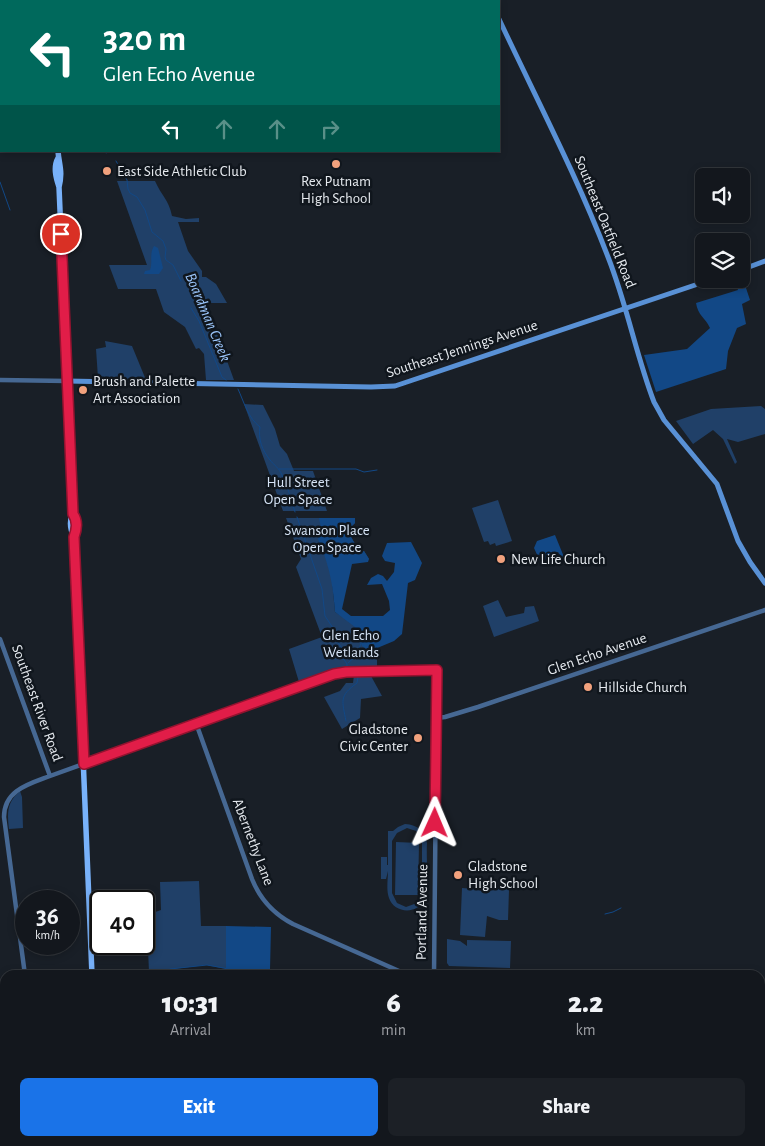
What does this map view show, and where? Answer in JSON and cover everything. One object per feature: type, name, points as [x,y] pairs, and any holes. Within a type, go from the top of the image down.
[{"type":"main road","name":"Southeast Oatfield Road","points":[[500,22],[580,189],[610,260],[654,402],[662,416],[717,484],[736,535],[750,562],[765,583]]},
{"type":"main road","points":[[58,155],[61,163],[59,187],[73,514],[70,518],[71,531],[74,537],[92,970]]},
{"type":"main road","points":[[750,267],[765,261]]},
{"type":"main road","name":"Southeast Jennings Avenue","points":[[67,381],[391,386],[405,384],[695,285]]},
{"type":"street","name":"Southeast Jennings Avenue","points":[[0,380],[67,381]]},
{"type":"street","name":"Glen Echo Avenue","points":[[436,718],[459,713],[765,610]]},
{"type":"street","name":"Southeast River Road","points":[[0,639],[50,776]]},
{"type":"street","name":"Portland Avenue","points":[[196,723],[334,674],[437,670],[434,970]]},
{"type":"street","points":[[24,970],[4,817],[5,807],[9,799],[21,788],[50,776],[196,723]]},
{"type":"street","name":"Abernethy Lane","points":[[196,723],[253,882],[269,907],[279,916],[293,924],[397,970]]},
{"type":"green space","points":[[117,181],[155,181],[169,206],[172,216],[186,219],[199,218],[199,222],[178,222],[188,251],[202,271],[202,277],[206,277],[216,284],[227,303],[206,303],[234,380],[206,380],[204,354],[199,348],[196,349],[185,327],[164,312],[156,289],[118,289],[109,265],[147,265]]},
{"type":"green space","points":[[105,341],[132,346],[146,380],[98,378],[96,349],[106,347]]},
{"type":"green space","name":"Hull Street Open Space","points":[[244,404],[263,405],[275,429],[280,446],[287,454],[294,471],[313,471],[327,511],[283,511]]},
{"type":"green space","points":[[761,406],[765,409],[765,434],[738,442],[727,439],[737,462],[735,464],[723,439],[713,430],[693,444],[676,421],[711,409]]},
{"type":"green space","points":[[498,500],[512,541],[496,546],[495,543],[490,545],[488,541],[484,542],[472,508]]},
{"type":"green space","points":[[286,518],[355,518],[354,532],[350,535],[360,553],[364,551],[369,559],[327,559],[332,580],[335,612],[346,619],[377,618],[377,668],[334,669],[299,682],[289,649],[322,637],[296,567],[301,559]]},
{"type":"green space","points":[[498,600],[506,617],[524,613],[525,607],[534,606],[539,621],[494,637],[483,606]]},
{"type":"green space","points":[[366,674],[371,676],[382,696],[361,699],[360,718],[342,729],[324,697],[340,691],[346,683],[353,683],[354,675]]},
{"type":"green space","points":[[20,791],[22,797],[23,828],[9,829],[10,804]]},
{"type":"green space","points":[[405,824],[417,827],[425,835],[427,843],[425,898],[422,904],[412,910],[401,910],[392,903],[388,892],[388,871],[386,879],[381,879],[381,857],[387,857],[388,865],[388,831],[393,831]],"holes":[[[407,828],[416,831],[421,837],[422,843],[422,892],[417,903],[406,907],[397,903],[392,893],[392,841],[397,833]]]},
{"type":"green space","points":[[396,842],[419,843],[418,895],[395,895]]},
{"type":"green space","points":[[199,881],[201,926],[226,926],[226,969],[206,965],[149,970],[148,955],[155,955],[155,912],[161,910],[160,882]]},
{"type":"green space","points":[[475,887],[507,888],[509,890],[508,920],[499,920],[487,916],[485,937],[460,935],[462,888],[474,889]]},
{"type":"green space","points":[[447,939],[460,941],[467,946],[467,940],[511,941],[510,968],[449,966],[447,963]]},
{"type":"shaded area","points":[[154,246],[158,248],[163,268],[159,274],[144,274],[145,271],[150,270]]},
{"type":"shaded area","points":[[737,288],[746,288],[750,300],[742,304],[746,324],[737,328],[728,351],[726,369],[656,392],[644,355],[687,349],[710,328],[698,311],[696,303],[738,290]]},
{"type":"shaded area","points":[[319,518],[355,518],[354,532],[350,535],[360,553],[364,551],[369,559],[368,562],[352,564],[342,609],[351,616],[383,616],[390,610],[389,601],[382,584],[367,585],[371,578],[378,574],[387,581],[394,572],[395,563],[385,561],[382,556],[387,543],[411,542],[422,563],[415,580],[408,583],[402,634],[394,641],[370,651],[362,646],[355,627],[335,612],[330,574],[318,539],[321,528]]},
{"type":"shaded area","points":[[555,535],[564,557],[562,558],[558,552],[546,555],[547,559],[540,561],[534,548],[537,541]]},
{"type":"shaded area","points":[[226,926],[271,927],[270,970],[226,970]]},
{"type":"waterway","name":"Boardman Creek","points":[[116,161],[127,180],[130,193],[137,197],[145,210],[152,232],[163,241],[166,249],[166,260],[173,265],[181,281]]},
{"type":"waterway","points":[[0,182],[10,210]]},
{"type":"waterway","name":"Boardman Creek","points":[[191,308],[199,321],[222,377],[226,380]]},
{"type":"waterway","points":[[238,389],[249,414],[260,427],[260,440],[263,448],[281,473],[288,488],[295,512]]},
{"type":"waterway","points":[[279,469],[356,469],[364,472],[377,470]]},
{"type":"waterway","points":[[297,517],[322,589],[325,616],[335,631],[336,640],[342,648],[347,668]]},
{"type":"waterway","points":[[394,551],[404,561],[407,569],[400,591]]},
{"type":"waterway","points":[[348,663],[357,655],[362,640],[372,630],[391,622],[399,597]]},
{"type":"waterway","points":[[346,721],[343,699],[347,691],[357,683],[358,677]]},
{"type":"waterway","points":[[605,914],[621,908]]},
{"type":"waterway","points":[[170,969],[207,965],[230,970]]},
{"type":"place","name":"Rex Putnam High School","points":[[336,164]]},
{"type":"place","name":"East Side Athletic Club","points":[[107,171]]},
{"type":"place","name":"Brush and Palette Art Association","points":[[83,390]]},
{"type":"place","name":"New Life Church","points":[[501,559]]},
{"type":"place","name":"Hillside Church","points":[[588,687]]},
{"type":"place","name":"Gladstone Civic Center","points":[[418,738]]},
{"type":"place","name":"Gladstone High School","points":[[458,875]]},
{"type":"route","points":[[61,234],[73,514],[76,518],[77,530],[74,537],[84,764],[334,674],[346,672],[437,670],[435,823]]},
{"type":"park label","name":"Swanson Place Open Space","points":[[327,538]]},
{"type":"park label","name":"Glen Echo Wetlands","points":[[351,644]]}]
